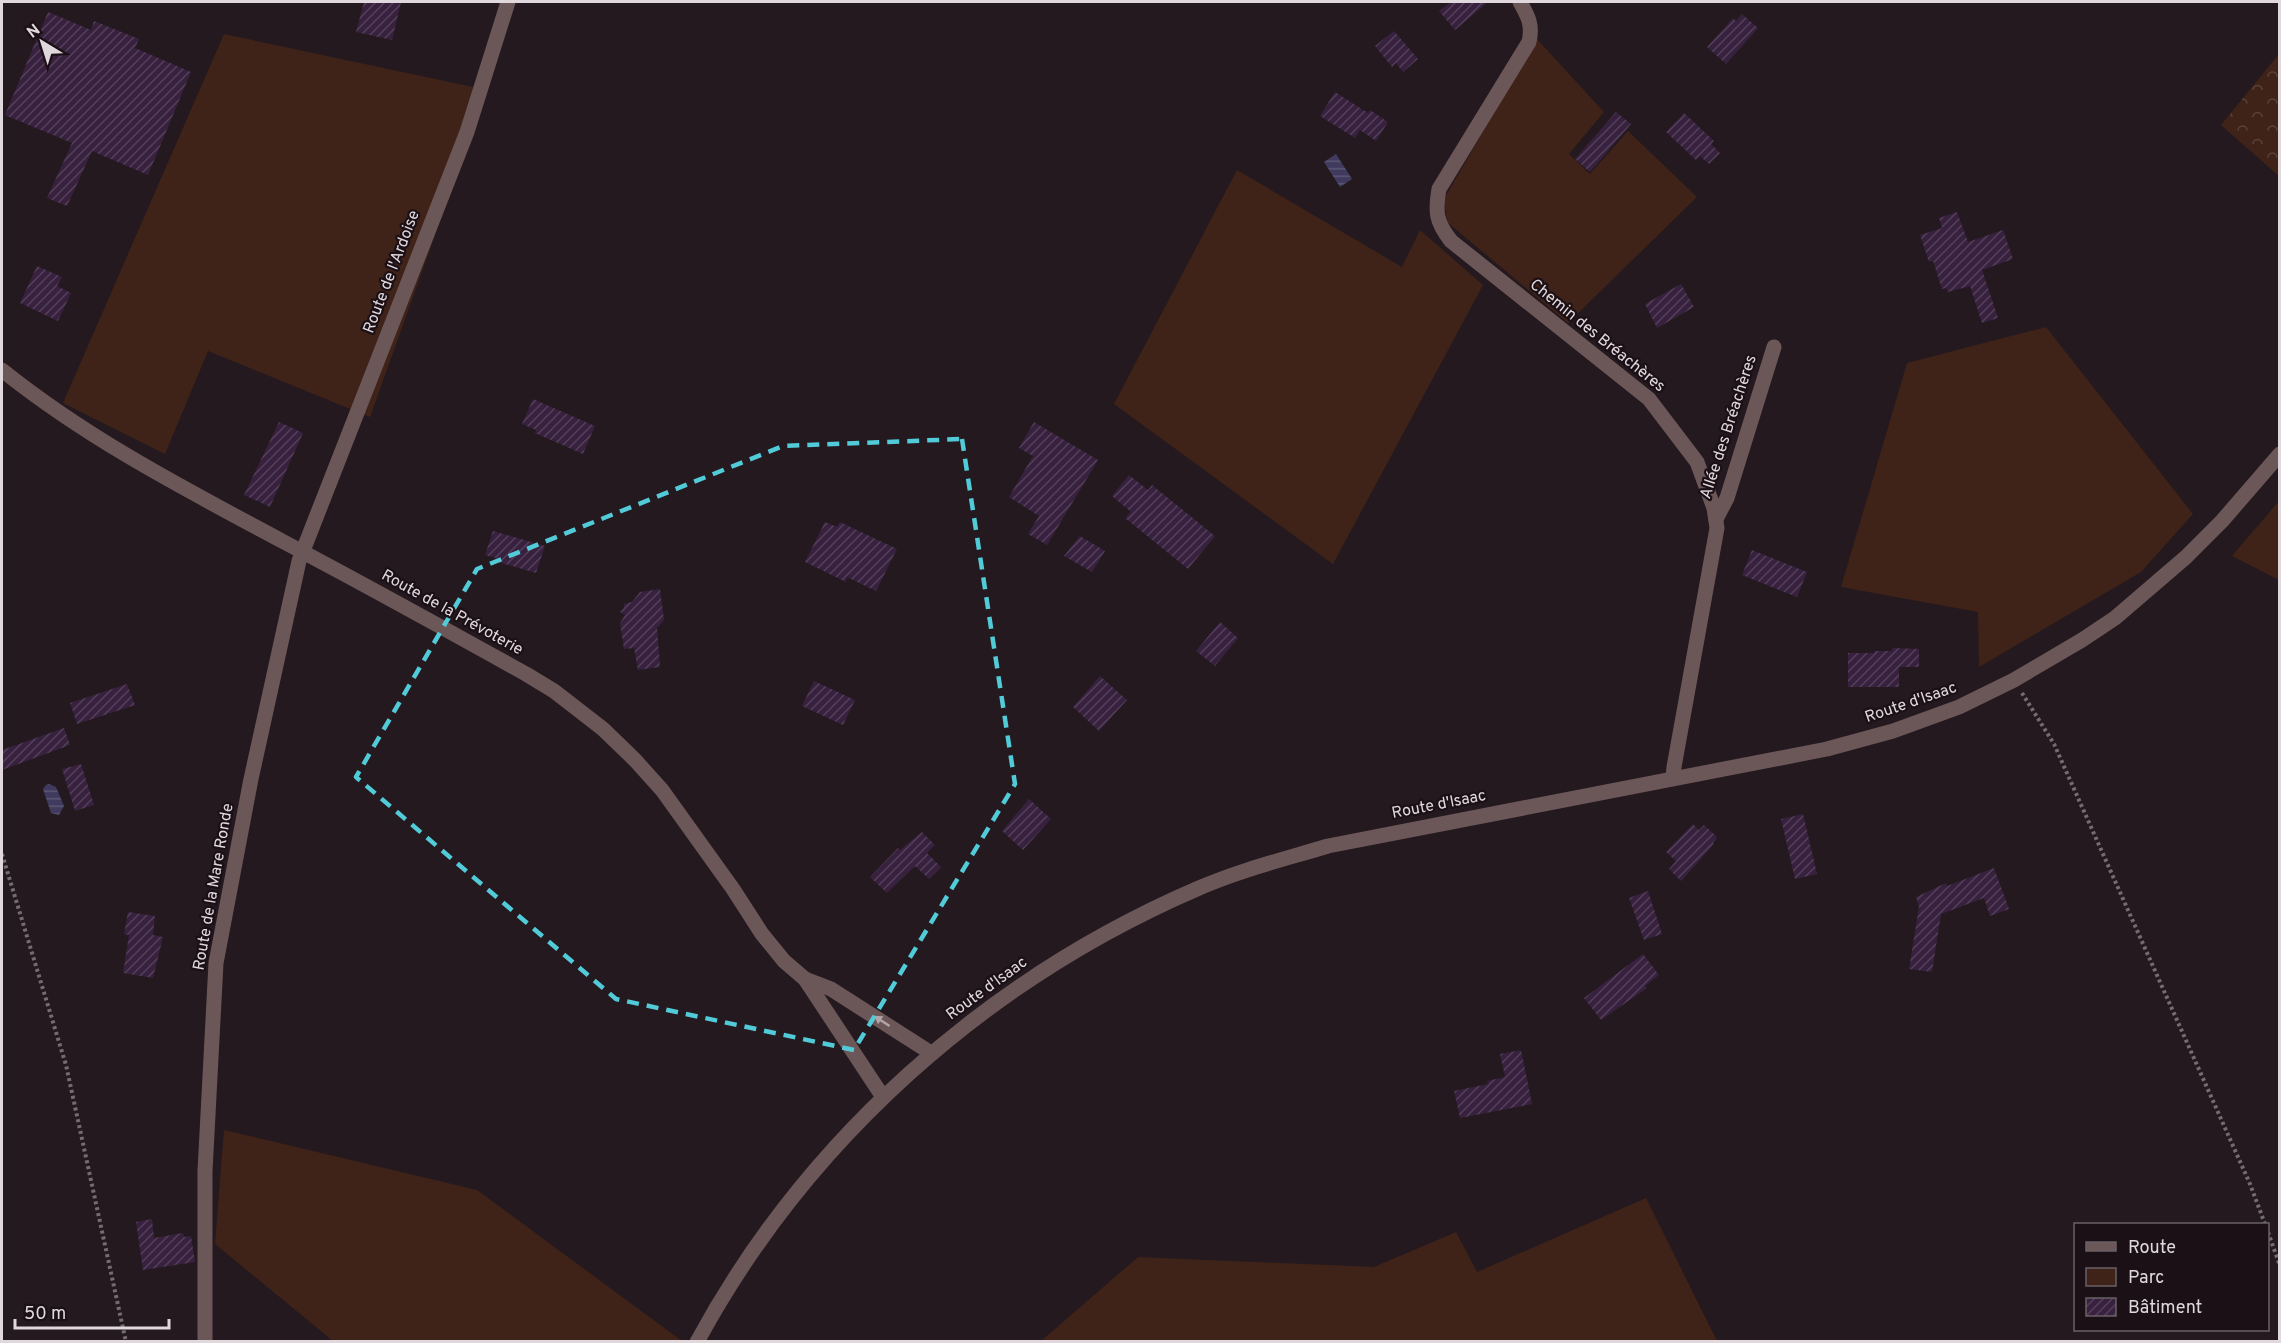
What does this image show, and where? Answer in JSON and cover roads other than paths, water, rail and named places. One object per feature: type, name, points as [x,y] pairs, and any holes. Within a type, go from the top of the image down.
[{"type":"street","name":"Route de l'Ardoise","points":[[302,552],[467,132],[508,2]]},
{"type":"street","name":"Chemin des Bréachères","points":[[1520,2],[1528,15],[1532,29],[1529,42],[1439,189],[1436,215],[1442,230],[1460,248],[1649,399],[1697,462],[1714,508],[1717,528],[1674,767],[1674,778]]},
{"type":"street","name":"Allée des Bréachères","points":[[1716,519],[1727,498],[1774,347]]},
{"type":"street","name":"Route de la Prévoterie","points":[[2,370],[33,395],[95,437],[175,484],[526,674],[554,691],[603,729],[662,790],[727,880],[762,934],[784,961],[805,979],[883,1097]]},
{"type":"street","name":"Route d'Isaac","points":[[697,1341],[736,1275],[770,1226],[813,1171],[883,1097],[968,1023],[1045,970],[1128,922],[1200,888],[1328,846],[1827,749],[1893,731],[1959,707],[2014,680],[2115,618],[2186,557],[2222,521],[2280,454]]},
{"type":"street","name":"Route de la Mare Ronde","points":[[205,1341],[206,1171],[216,963],[251,778],[302,552]]},
{"type":"street","name":"Route de la Prévoterie","points":[[805,979],[831,989],[931,1053]]}]
